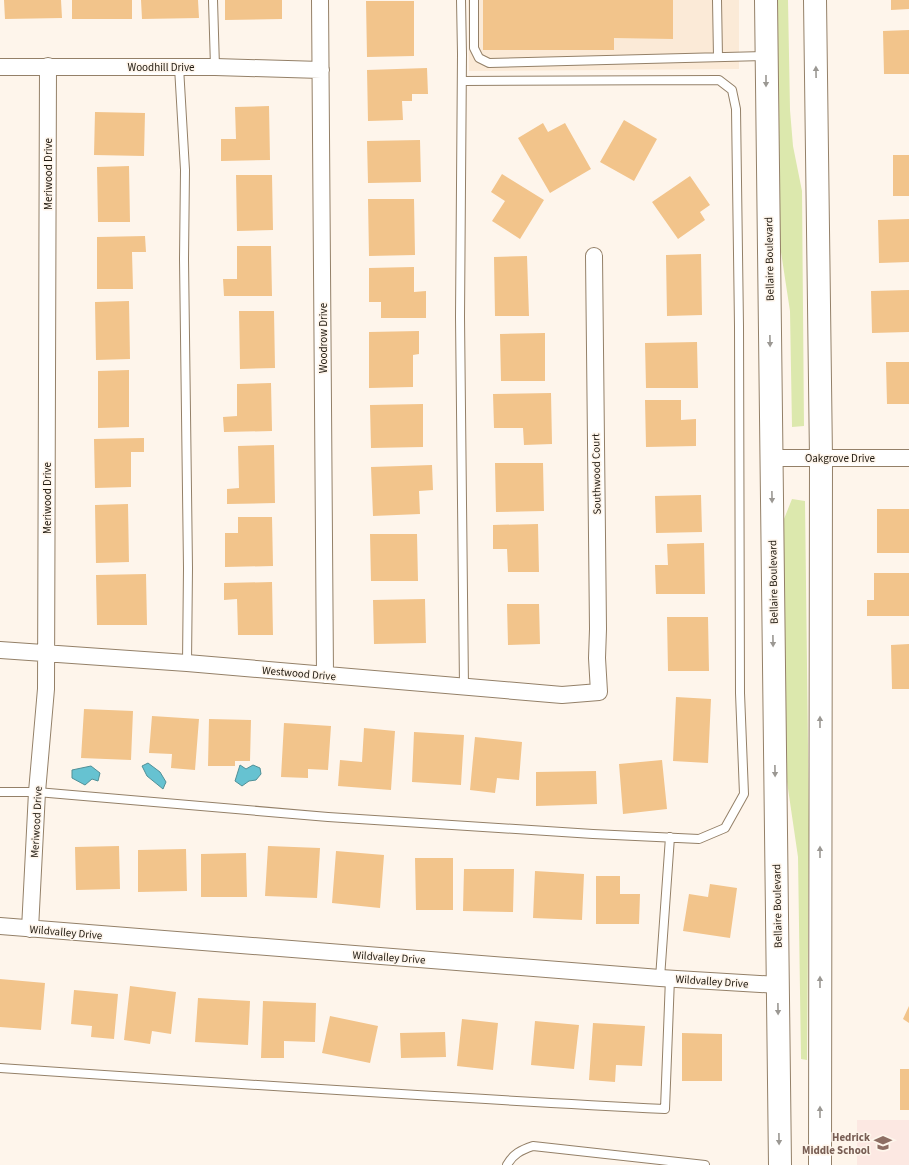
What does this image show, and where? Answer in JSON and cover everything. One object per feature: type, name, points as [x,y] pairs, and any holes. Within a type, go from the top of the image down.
[{"type":"main road","name":"Bellaire Boulevard","points":[[766,0],[780,1165]]},
{"type":"main road","points":[[816,2],[821,458],[823,1158]]},
{"type":"street","name":"Woodrow Drive","points":[[320,0],[325,675]]},
{"type":"street","name":"Meriwood Drive","points":[[30,929],[37,792],[46,689],[48,66]]},
{"type":"street","name":"Woodhill Drive","points":[[0,67],[215,67],[321,70]]},
{"type":"street","name":"Southwood Court","points":[[594,256],[598,621],[597,658],[599,692]]},
{"type":"street","name":"Oakgrove Drive","points":[[771,458],[909,458]]},
{"type":"street","name":"Westwood Drive","points":[[0,650],[187,663],[562,695],[599,692]]},
{"type":"street","name":"Wildvalley Drive","points":[[0,926],[665,978],[778,985]]},
{"type":"lane","points":[[213,0],[215,67]]},
{"type":"lane","points":[[461,0],[462,82],[460,317],[464,687]]},
{"type":"lane","points":[[474,0],[474,48],[479,58],[488,63],[766,56]]},
{"type":"lane","points":[[717,0],[718,57]]},
{"type":"lane","points":[[179,67],[185,170],[184,259],[188,568],[187,663]]},
{"type":"lane","points":[[0,792],[37,792],[328,818],[593,834],[699,839],[725,828],[744,794],[740,686],[739,334],[736,109],[732,90],[719,80],[462,82]]},
{"type":"lane","points":[[0,1068],[329,1090],[664,1109],[665,978],[670,837]]},
{"type":"lane","points":[[507,1165],[512,1157],[522,1149],[533,1146],[705,1165]]},
{"type":"shaded area","points":[[468,0],[739,0],[739,69],[469,71]]},
{"type":"shaded area","name":"Hedrick Middle School","points":[[857,1120],[909,1120],[909,1165],[857,1165]]},
{"type":"green space","points":[[777,0],[788,0],[790,110],[793,146],[802,191],[804,426],[792,427],[790,311],[779,239]]},
{"type":"green space","points":[[792,499],[805,501],[809,829],[807,1060],[801,1059],[798,857],[786,775],[784,737],[786,680],[783,649],[781,531]]},
{"type":"water","points":[[148,763],[160,772],[166,782],[163,789],[147,776],[142,766]]},
{"type":"water","points":[[240,765],[246,769],[253,765],[260,768],[261,774],[256,780],[249,781],[242,786],[235,781]]},
{"type":"water","points":[[91,766],[100,773],[98,781],[92,779],[85,785],[72,778],[72,770]]},
{"type":"building","points":[[4,0],[61,0],[62,18],[5,19]]},
{"type":"building","points":[[72,0],[132,0],[132,19],[72,19]]},
{"type":"building","points":[[141,0],[198,0],[199,18],[142,19]]},
{"type":"building","points":[[225,0],[282,0],[282,19],[225,20]]},
{"type":"building","points":[[483,0],[673,0],[673,39],[614,38],[614,50],[483,50]]},
{"type":"building","points":[[891,0],[909,0],[909,9],[891,10]]},
{"type":"building","points":[[366,1],[414,1],[414,56],[367,57]]},
{"type":"building","points":[[909,30],[909,74],[884,74],[883,31]]},
{"type":"building","points":[[427,68],[428,94],[412,94],[412,101],[402,101],[403,120],[368,121],[367,70]]},
{"type":"building","points":[[269,106],[270,160],[221,161],[221,139],[236,139],[235,107]]},
{"type":"building","points":[[95,112],[145,113],[144,156],[94,155]]},
{"type":"building","points":[[624,120],[657,139],[634,181],[600,162]]},
{"type":"building","points":[[543,123],[548,132],[565,123],[591,169],[550,193],[518,138]]},
{"type":"building","points":[[420,140],[421,182],[368,183],[367,141]]},
{"type":"building","points":[[893,155],[909,155],[909,196],[893,196]]},
{"type":"building","points":[[129,166],[130,222],[98,222],[97,167]]},
{"type":"building","points":[[502,174],[544,200],[520,239],[492,221],[505,201],[491,192]]},
{"type":"building","points":[[236,175],[272,175],[273,230],[237,231]]},
{"type":"building","points":[[690,176],[710,205],[700,212],[705,220],[678,239],[652,202]]},
{"type":"building","points":[[368,199],[414,199],[415,255],[369,256]]},
{"type":"building","points":[[909,219],[909,262],[879,263],[878,220]]},
{"type":"building","points":[[145,236],[146,252],[132,252],[133,289],[97,289],[97,237]]},
{"type":"building","points":[[237,246],[271,246],[272,296],[224,296],[223,279],[237,279]]},
{"type":"building","points":[[701,254],[702,315],[667,316],[666,255]]},
{"type":"building","points":[[527,256],[529,316],[495,316],[494,257]]},
{"type":"building","points":[[414,267],[414,292],[426,291],[426,318],[381,318],[381,302],[369,302],[369,268]]},
{"type":"building","points":[[909,290],[909,332],[872,333],[871,291]]},
{"type":"building","points":[[129,301],[130,359],[96,360],[95,302]]},
{"type":"building","points":[[239,311],[274,311],[275,368],[240,369]]},
{"type":"building","points":[[419,331],[419,354],[413,355],[413,387],[369,388],[369,332]]},
{"type":"building","points":[[545,333],[545,381],[501,381],[500,334]]},
{"type":"building","points":[[697,342],[698,388],[646,388],[645,343]]},
{"type":"building","points":[[886,362],[909,362],[909,404],[887,404]]},
{"type":"building","points":[[129,370],[129,427],[98,428],[98,371]]},
{"type":"building","points":[[271,383],[272,431],[224,432],[223,417],[237,416],[237,384]]},
{"type":"building","points":[[551,393],[552,444],[524,445],[523,428],[494,428],[493,394]]},
{"type":"building","points":[[645,400],[681,400],[681,420],[696,419],[696,446],[646,447]]},
{"type":"building","points":[[423,404],[423,447],[371,448],[370,405]]},
{"type":"building","points":[[144,438],[144,452],[131,452],[131,487],[95,488],[94,439]]},
{"type":"building","points":[[274,445],[275,503],[227,504],[227,489],[239,488],[238,446]]},
{"type":"building","points":[[495,463],[543,463],[544,511],[496,512]]},
{"type":"building","points":[[432,465],[433,490],[419,491],[420,514],[373,516],[371,467]]},
{"type":"building","points":[[701,495],[702,532],[656,533],[655,496]]},
{"type":"building","points":[[128,504],[129,562],[96,563],[95,505]]},
{"type":"building","points":[[877,509],[909,509],[909,553],[877,553]]},
{"type":"building","points":[[238,517],[272,517],[273,566],[225,567],[225,533],[238,533]]},
{"type":"building","points":[[538,524],[539,572],[508,572],[507,549],[493,549],[493,525]]},
{"type":"building","points":[[370,534],[417,534],[418,581],[371,581]]},
{"type":"building","points":[[704,543],[705,594],[656,594],[655,565],[668,565],[667,544]]},
{"type":"building","points":[[874,573],[909,573],[909,616],[867,616],[867,600],[874,600]]},
{"type":"building","points":[[146,574],[147,625],[97,625],[96,575]]},
{"type":"building","points":[[272,582],[273,635],[238,635],[237,599],[224,600],[224,583]]},
{"type":"building","points":[[425,599],[426,643],[374,644],[373,600]]},
{"type":"building","points":[[507,604],[539,604],[540,644],[508,645]]},
{"type":"building","points":[[667,617],[708,617],[709,671],[668,671]]},
{"type":"building","points":[[909,644],[909,689],[892,689],[891,645]]},
{"type":"building","points":[[676,697],[711,699],[708,763],[673,761]]},
{"type":"building","points":[[84,709],[133,711],[131,760],[81,758]]},
{"type":"building","points":[[152,716],[199,719],[195,770],[171,768],[172,754],[149,753]]},
{"type":"building","points":[[209,719],[251,720],[250,761],[235,761],[235,766],[208,766]]},
{"type":"building","points":[[284,723],[331,726],[328,770],[308,769],[308,778],[281,777]]},
{"type":"building","points":[[364,728],[395,731],[391,790],[338,786],[340,760],[362,762]]},
{"type":"building","points":[[414,732],[464,735],[461,785],[412,782]]},
{"type":"building","points":[[475,737],[522,742],[519,780],[497,778],[495,793],[470,790]]},
{"type":"building","points":[[662,760],[667,809],[623,814],[619,764]]},
{"type":"building","points":[[596,771],[597,804],[536,806],[536,772]]},
{"type":"building","points":[[119,846],[120,889],[76,890],[75,847]]},
{"type":"building","points":[[268,846],[320,848],[317,898],[265,896]]},
{"type":"building","points":[[186,849],[187,891],[138,892],[138,850]]},
{"type":"building","points":[[336,851],[384,855],[380,908],[332,903]]},
{"type":"building","points":[[246,853],[247,897],[201,897],[201,854]]},
{"type":"building","points":[[415,858],[453,858],[453,910],[416,910]]},
{"type":"building","points":[[464,869],[514,869],[513,912],[463,911]]},
{"type":"building","points":[[535,871],[584,874],[582,920],[533,918]]},
{"type":"building","points":[[596,876],[620,876],[620,894],[640,894],[639,924],[596,924]]},
{"type":"building","points":[[710,884],[737,888],[730,938],[683,931],[689,894],[708,897]]},
{"type":"building","points":[[0,979],[45,983],[41,1030],[0,1027]]},
{"type":"building","points":[[130,986],[176,992],[171,1034],[152,1031],[150,1044],[124,1040]]},
{"type":"building","points":[[74,990],[118,994],[114,1039],[91,1037],[92,1026],[71,1024]]},
{"type":"building","points":[[198,998],[250,1001],[248,1045],[195,1042]]},
{"type":"building","points":[[263,1001],[316,1003],[315,1042],[284,1041],[284,1058],[261,1058]]},
{"type":"building","points":[[909,1006],[909,1023],[903,1019]]},
{"type":"building","points":[[330,1016],[378,1026],[370,1063],[322,1053]]},
{"type":"building","points":[[462,1019],[498,1023],[493,1070],[457,1066]]},
{"type":"building","points":[[535,1021],[579,1025],[574,1069],[531,1065]]},
{"type":"building","points":[[593,1023],[645,1026],[642,1066],[616,1065],[615,1082],[589,1080]]},
{"type":"building","points":[[445,1032],[446,1057],[401,1058],[400,1033]]},
{"type":"building","points":[[682,1033],[722,1034],[722,1081],[682,1081]]},
{"type":"building","points":[[900,1069],[909,1069],[909,1110],[900,1110]]},
{"type":"place","name":"Hedrick Middle School","points":[[883,1143]]}]
